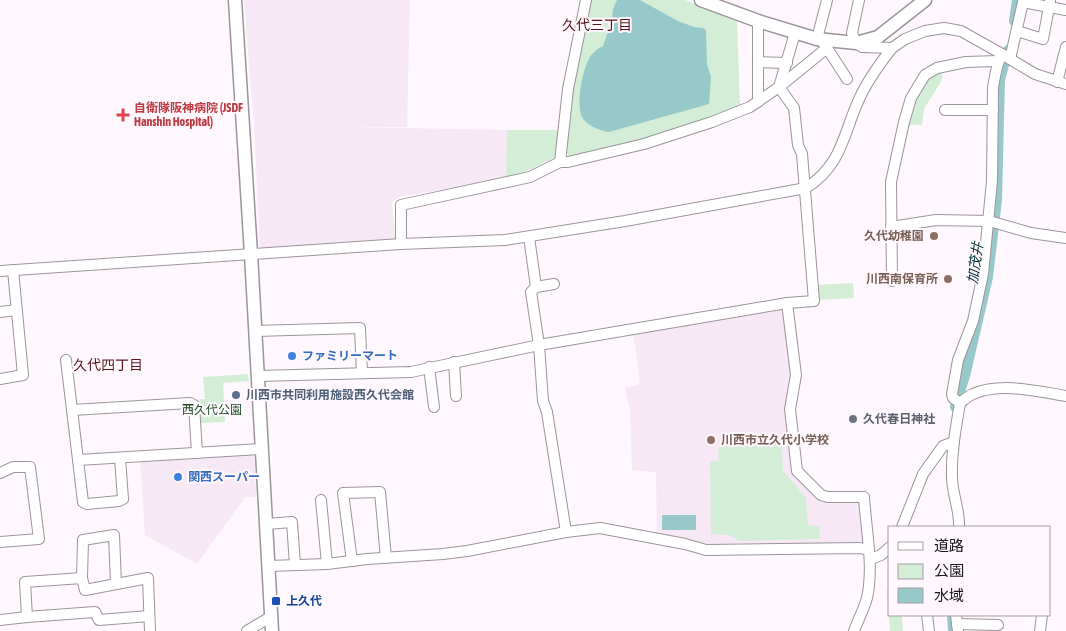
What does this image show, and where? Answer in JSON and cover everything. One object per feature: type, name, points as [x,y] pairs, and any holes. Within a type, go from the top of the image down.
[{"type":"street","points":[[235,0],[272,631]]},
{"type":"street","points":[[560,162],[568,89],[586,0]]},
{"type":"street","points":[[701,0],[724,4],[758,21],[822,43],[856,43],[878,36],[916,3]]},
{"type":"street","points":[[401,244],[401,205],[530,176],[560,162],[568,162],[644,144],[712,122],[750,107],[779,87],[822,43],[827,0]]},
{"type":"street","points":[[859,0],[852,33],[856,43],[862,47],[892,48]]},
{"type":"street","points":[[960,403],[953,398],[952,394],[958,360],[973,321],[984,274],[992,181],[993,88],[1003,58],[1017,31],[1023,2],[1050,3],[1066,10]]},
{"type":"street","points":[[1017,31],[1043,39],[1050,3]]},
{"type":"street","points":[[758,21],[758,102]]},
{"type":"street","points":[[0,271],[401,244],[505,240],[806,188],[818,180],[831,166],[861,94],[877,66],[892,48],[906,39],[925,31],[944,28],[961,31],[976,38],[1003,58],[1035,74],[1062,83],[1066,47]]},
{"type":"street","points":[[779,87],[795,33]]},
{"type":"street","points":[[822,43],[847,79]]},
{"type":"street","points":[[892,281],[891,182],[911,98],[926,75],[937,68],[966,62],[1003,58]]},
{"type":"street","points":[[758,62],[787,63]]},
{"type":"street","points":[[257,376],[411,372],[539,344],[787,303],[814,301],[802,154],[798,145],[794,108],[779,87]]},
{"type":"street","points":[[944,110],[993,110]]},
{"type":"street","points":[[891,227],[936,220],[989,221],[1031,233],[1066,238]]},
{"type":"street","points":[[529,237],[536,287]]},
{"type":"street","points":[[0,379],[23,375],[12,270]]},
{"type":"street","points":[[554,284],[536,287],[531,292],[539,344],[543,401],[547,412],[566,532]]},
{"type":"street","points":[[787,303],[796,375],[790,409],[796,471],[821,495],[828,497],[864,497],[870,554],[868,596],[854,631]]},
{"type":"street","points":[[0,312],[17,310]]},
{"type":"street","points":[[255,331],[360,328],[362,373]]},
{"type":"street","points":[[66,360],[83,502],[87,504],[123,498],[120,458]]},
{"type":"street","points":[[454,362],[456,396]]},
{"type":"street","points":[[429,368],[434,407]]},
{"type":"street","points":[[959,526],[958,508],[952,476],[954,442],[960,403],[972,394],[996,389],[1017,389],[1066,396]]},
{"type":"street","points":[[72,410],[190,403],[194,405],[197,453]]},
{"type":"street","points":[[902,526],[923,474],[943,446],[954,442]]},
{"type":"street","points":[[78,460],[261,449]]},
{"type":"street","points":[[0,473],[13,467],[30,466],[38,539],[0,542]]},
{"type":"street","points":[[352,561],[343,493],[380,492],[386,558]]},
{"type":"street","points":[[321,500],[327,564]]},
{"type":"street","points":[[266,524],[292,522],[295,565]]},
{"type":"street","points":[[268,566],[327,564],[467,552],[566,532],[600,528],[685,544],[706,550],[860,548],[870,554],[881,555],[888,549]]},
{"type":"street","points":[[116,584],[114,535],[83,540],[82,578],[85,590],[148,578],[150,631]]},
{"type":"street","points":[[27,617],[25,582],[82,578]]},
{"type":"street","points":[[0,620],[95,612],[99,620],[149,616]]},
{"type":"street","points":[[247,631],[272,616]]},
{"type":"street","points":[[927,616],[929,631]]},
{"type":"street","points":[[1040,631],[1042,616]]},
{"type":"street","points":[[957,623],[998,626]]},
{"type":"shaded area","points":[[244,0],[410,0],[407,127],[346,127],[507,130],[506,179],[399,197],[393,201],[392,205],[395,238],[390,242],[265,250],[260,247],[254,125]]},
{"type":"shaded area","name":"川西市立久代小学校","points":[[783,306],[791,355],[794,472],[816,495],[858,499],[861,503],[864,547],[705,548],[657,535],[656,472],[632,470],[630,411],[625,388],[640,384],[633,331]]},
{"type":"shaded area","points":[[249,453],[254,457],[256,497],[245,497],[197,564],[145,535],[140,459]]},
{"type":"green space","points":[[591,0],[685,0],[737,21],[740,106],[711,119],[572,160],[565,151],[574,82]]},
{"type":"green space","points":[[942,72],[942,80],[924,109],[922,125],[906,125],[921,83],[936,73]]},
{"type":"green space","points":[[507,130],[559,130],[557,156],[520,175],[506,179]]},
{"type":"green space","points":[[853,283],[854,298],[816,300],[815,285]]},
{"type":"green space","name":"西久代公園","points":[[248,374],[249,381],[223,383],[225,422],[201,423],[199,399],[205,399],[203,377]]},
{"type":"green space","points":[[781,441],[783,471],[806,498],[808,525],[819,526],[820,539],[740,541],[729,535],[711,534],[710,462],[719,460],[718,447]]},
{"type":"green space","points":[[889,616],[902,616],[903,631],[890,631]]},
{"type":"water","points":[[617,0],[640,0],[678,21],[706,30],[707,64],[711,77],[709,104],[609,132],[594,127],[584,120],[580,111],[580,104],[584,71],[592,55],[603,46]]},
{"type":"water","points":[[662,515],[696,515],[696,530],[662,530]]},
{"type":"waterway","name":"加茂井","points":[[1014,21],[1017,0]]},
{"type":"waterway","name":"加茂井","points":[[955,407],[965,376],[988,277],[997,200],[1000,80],[1008,50]]},
{"type":"waterway","name":"加茂井","points":[[952,616],[953,631]]},
{"type":"place","name":"自衛隊阪神病院 (JSDF Hanshin Hospital)","points":[[123,115]]},
{"type":"place","name":"久代幼稚園","points":[[934,236]]},
{"type":"place","name":"川西南保育所","points":[[948,279]]},
{"type":"place","name":"ファミリーマート","points":[[292,356]]},
{"type":"place","name":"川西市共同利用施設西久代会館","points":[[236,395]]},
{"type":"place","name":"久代春日神社","points":[[853,419]]},
{"type":"place","name":"川西市立久代小学校","points":[[711,440]]},
{"type":"place","name":"関西スーパー","points":[[178,477]]},
{"type":"place","name":"上久代","points":[[276,601]]},
{"type":"district","name":"久代三丁目","points":[[597,25]]},
{"type":"district","name":"久代四丁目","points":[[108,365]]}]
